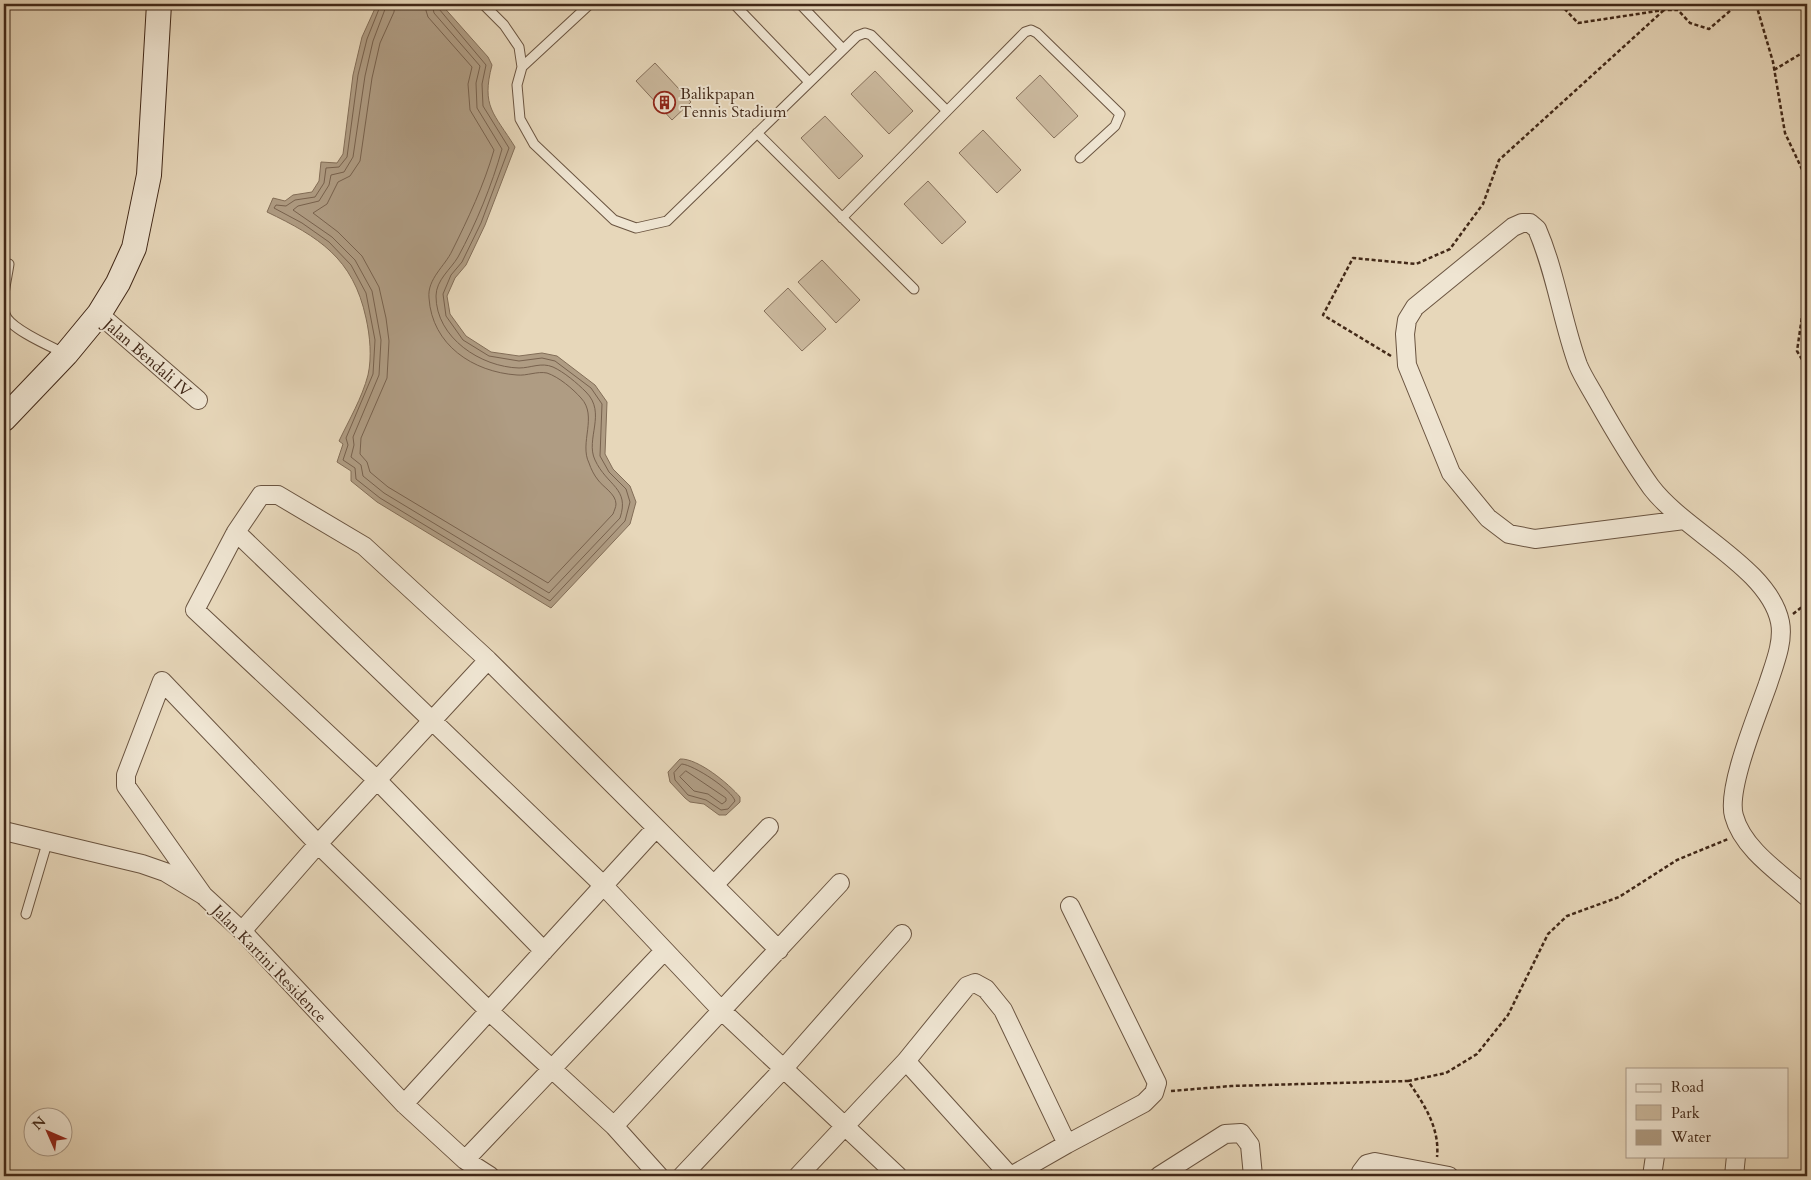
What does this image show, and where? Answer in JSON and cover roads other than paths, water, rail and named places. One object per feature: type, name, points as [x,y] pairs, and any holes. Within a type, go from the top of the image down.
[{"type":"street","points":[[5,419],[66,354],[99,314],[118,283],[134,248],[149,175],[159,4]]},
{"type":"street","points":[[1684,520],[1535,539],[1509,534],[1488,518],[1451,472],[1407,365],[1405,334],[1407,320],[1415,307],[1513,227],[1522,223],[1530,223],[1537,229],[1542,240],[1579,367],[1626,450],[1653,489],[1684,520],[1763,588],[1774,607],[1780,624],[1779,649],[1736,780],[1732,803],[1734,818],[1742,833],[1755,850],[1807,897]]},
{"type":"street","name":"Jalan Bendali IV","points":[[99,314],[198,400]]},
{"type":"street","points":[[544,951],[376,780],[194,610],[236,532],[257,498],[261,495],[278,495],[364,546],[488,660],[779,950]]},
{"type":"street","points":[[236,532],[432,723],[602,884],[721,1010],[898,1176]]},
{"type":"street","points":[[242,931],[376,780],[432,723],[488,660]]},
{"type":"street","points":[[203,895],[126,786],[126,775],[162,681],[318,844],[490,1012],[614,1126],[659,1176]]},
{"type":"street","points":[[714,885],[769,827]]},
{"type":"street","points":[[404,1104],[490,1012],[602,884],[656,828]]},
{"type":"street","name":"Jalan Kartini Residence","points":[[4,831],[48,840],[165,872],[203,895],[242,931],[404,1104],[465,1160],[490,1176]]},
{"type":"street","points":[[614,1126],[840,883]]},
{"type":"street","points":[[906,1060],[1011,1176],[1144,1103],[1154,1093],[1157,1083],[1070,906]]},
{"type":"street","points":[[682,1176],[784,1068],[902,934]]},
{"type":"street","points":[[465,1160],[664,951]]},
{"type":"street","points":[[798,1176],[906,1060],[967,986],[975,983],[986,989],[1003,1010],[1067,1144]]},
{"type":"street","points":[[1166,1174],[1224,1134],[1234,1132],[1241,1133],[1250,1145],[1253,1176]]},
{"type":"street","points":[[1652,1176],[1655,1158]]},
{"type":"street","points":[[1734,1176],[1736,1158]]},
{"type":"street","points":[[1360,1176],[1367,1164],[1375,1162],[1440,1175]]},
{"type":"lane","points":[[483,4],[511,34],[519,47],[522,67],[517,85],[520,119],[534,144],[614,220],[636,228],[667,221],[857,36],[865,33],[871,35],[947,111]]},
{"type":"lane","points":[[522,67],[590,4]]},
{"type":"lane","points":[[734,4],[809,82]]},
{"type":"lane","points":[[800,4],[843,49]]},
{"type":"lane","points":[[842,218],[1025,32],[1031,30],[1041,36],[1120,114],[1116,126],[1080,158]]},
{"type":"lane","points":[[757,133],[914,289]]},
{"type":"lane","points":[[9,264],[4,300],[5,315],[15,326],[66,354]]},
{"type":"lane","points":[[26,914],[48,840]]},
{"type":"water","points":[[377,4],[441,4],[488,57],[492,65],[489,79],[489,100],[496,117],[515,147],[485,225],[466,265],[455,278],[447,296],[450,314],[466,336],[491,352],[519,356],[542,353],[557,356],[595,385],[607,402],[605,454],[613,469],[630,486],[636,502],[630,524],[551,608],[377,502],[351,481],[351,471],[337,462],[343,444],[339,441],[359,400],[368,375],[370,347],[366,318],[360,297],[352,280],[343,265],[331,252],[303,231],[267,212],[273,198],[285,201],[293,195],[312,192],[319,181],[321,162],[337,163],[343,154],[353,75],[362,37]]},
{"type":"water","points":[[680,759],[695,763],[713,773],[740,797],[740,802],[726,815],[719,815],[704,804],[690,802],[670,782],[668,772]]},
{"type":"place","name":"Balikpapan Tennis Stadium","points":[[664,102]]}]
